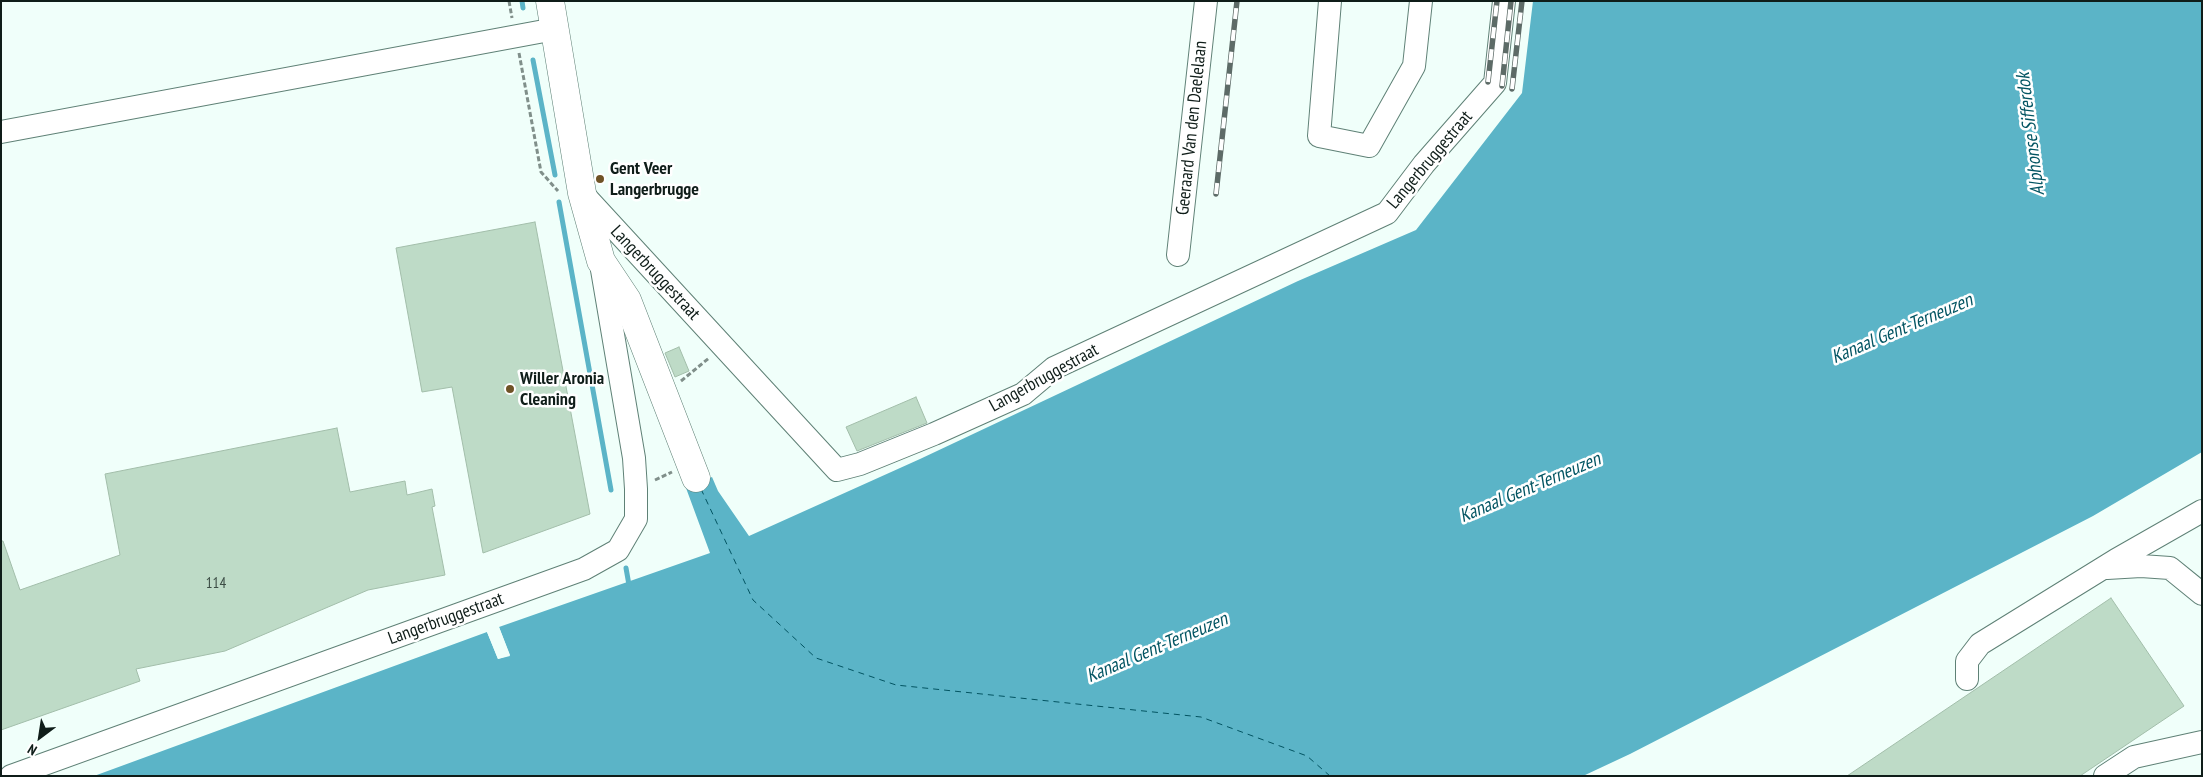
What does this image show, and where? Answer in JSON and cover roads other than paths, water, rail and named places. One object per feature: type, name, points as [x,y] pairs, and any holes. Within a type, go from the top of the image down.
[{"type":"main road","name":"Langerbruggestraat","points":[[550,1],[555,29],[573,194],[601,261]]},
{"type":"main road","points":[[601,261],[627,300],[696,478]]},
{"type":"street","name":"Geeraard Van den Daelelaan","points":[[1178,256],[1206,1]]},
{"type":"street","points":[[1330,1],[1319,136],[1369,146],[1414,66],[1421,1]]},
{"type":"street","name":"Langerbruggestraat","points":[[573,194],[722,346],[837,470],[860,464],[934,434],[1023,394],[1054,368],[1387,213],[1424,164],[1495,83],[1504,1]]},
{"type":"street","points":[[1,132],[555,29]]},
{"type":"street","name":"Langerbruggestraat","points":[[12,776],[584,569],[618,550],[636,519],[636,488],[634,458],[601,261]]},
{"type":"street","points":[[1967,678],[1967,661],[1980,644],[2202,511]]},
{"type":"street","points":[[2104,568],[2141,566],[2170,568],[2202,594]]},
{"type":"street","points":[[2105,776],[2134,757],[2202,742]]},
{"type":"water","points":[[1533,1],[2202,1],[2202,452],[2093,516],[1630,754],[1583,776],[94,776],[487,632],[498,659],[510,655],[499,627],[710,553],[686,488],[712,477],[718,491],[749,536],[920,459],[1298,281],[1416,230],[1522,93]]},
{"type":"waterway","points":[[522,1],[523,8]]},
{"type":"waterway","points":[[533,60],[555,175]]},
{"type":"waterway","points":[[559,202],[611,490]]},
{"type":"waterway","points":[[626,568],[629,585]]},
{"type":"railway","points":[[1216,194],[1237,1]]},
{"type":"railway","points":[[1488,82],[1497,1]]},
{"type":"railway","points":[[1502,86],[1511,1]]},
{"type":"railway","points":[[1512,89],[1522,1]]},
{"type":"place","name":"Gent Veer Langerbrugge","points":[[600,179]]},
{"type":"place","name":"Willer Aronia Cleaning","points":[[510,389]]},
{"type":"water label","name":"Alphonse Sifferdok","points":[[2031,134]]},
{"type":"water label","name":"Kanaal Gent-Terneuzen","points":[[1902,329]]},
{"type":"water label","name":"Kanaal Gent-Terneuzen","points":[[1530,488]]},
{"type":"water label","name":"Kanaal Gent-Terneuzen","points":[[1157,648]]}]
